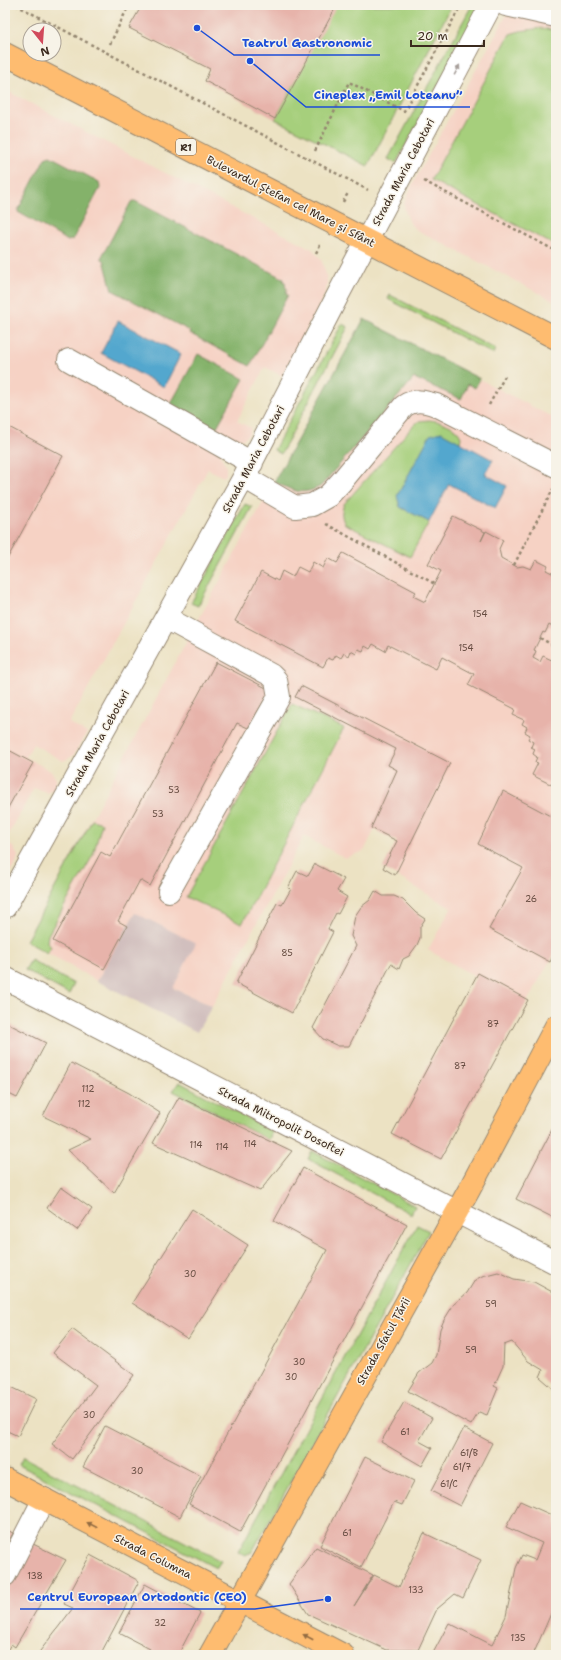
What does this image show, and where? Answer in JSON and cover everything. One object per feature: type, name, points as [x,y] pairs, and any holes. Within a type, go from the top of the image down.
[{"type":"main road","name":"Bulevardul Ștefan cel Mare și Sfânt","points":[[5,54],[556,338]]},
{"type":"main road","name":"Strada Sfatul Țării","points":[[210,1655],[239,1600],[456,1212],[556,1026]]},
{"type":"main road","name":"Strada Columna","points":[[5,1479],[343,1655]]},
{"type":"street","name":"Strada Maria Cebotari","points":[[8,894],[166,618],[248,470],[491,5]]},
{"type":"street","points":[[506,5],[556,16]]},
{"type":"street","points":[[69,360],[248,470],[296,507],[312,505],[328,496],[404,406],[410,402],[422,400],[436,405],[556,466]]},
{"type":"street","points":[[166,618],[271,675],[276,680],[279,696],[169,891]]},
{"type":"street","name":"Strada Mitropolit Dosoftei","points":[[5,978],[556,1263]]},
{"type":"street","points":[[5,1575],[44,1499]]},
{"type":"path","points":[[16,5],[372,191]]},
{"type":"path","points":[[110,44],[129,5]]},
{"type":"path","points":[[315,151],[349,82],[404,111],[461,5]]},
{"type":"path","points":[[427,174],[423,181],[556,251]]},
{"type":"path","points":[[492,398],[505,376]]},
{"type":"path","points":[[514,565],[553,489]]},
{"type":"path","points":[[339,532],[434,584]]},
{"type":"path","points":[[540,638],[556,647]]},
{"type":"shaded area","points":[[512,5],[556,5],[556,302],[417,230],[411,225],[405,211],[404,204],[412,185]]},
{"type":"shaded area","points":[[5,90],[312,249],[321,259],[327,277],[327,286],[323,298],[282,376],[265,367],[237,421],[251,428],[248,435],[244,439],[232,440],[220,455],[226,466],[226,475],[223,477],[208,469],[69,723],[87,733],[73,756],[63,761],[33,744],[26,757],[52,772],[56,779],[56,788],[48,793],[34,788],[5,841]]},
{"type":"shaded area","points":[[364,319],[556,419],[556,950],[528,1000],[479,973],[476,977],[428,950],[451,908],[383,868],[397,841],[375,829],[364,851],[345,858],[304,836],[212,1006],[173,988],[135,913],[97,981],[26,941],[195,626]]},
{"type":"shaded area","points":[[5,842],[13,847],[18,856],[15,866],[6,872]]},
{"type":"shaded area","points":[[135,913],[196,943],[173,988],[212,1006],[197,1032],[97,981]]},
{"type":"green space","points":[[336,5],[452,5],[368,166],[275,119]]},
{"type":"green space","points":[[472,5],[482,5],[396,163],[388,159]]},
{"type":"green space","points":[[542,28],[556,31],[556,246],[431,180],[510,34]]},
{"type":"green space","points":[[50,156],[99,182],[100,188],[73,239],[68,241],[18,212],[45,158]]},
{"type":"green space","points":[[133,201],[284,279],[283,281],[286,283],[285,286],[287,289],[286,294],[288,295],[250,366],[189,333],[190,331],[112,290],[104,260],[101,258],[131,202]]},
{"type":"green space","points":[[390,295],[495,349],[493,354],[388,299]]},
{"type":"green space","points":[[364,319],[480,379],[475,388],[468,384],[461,399],[414,378],[321,486],[302,492],[292,490],[274,482]]},
{"type":"green space","points":[[342,324],[348,327],[281,454],[274,450]]},
{"type":"green space","points":[[198,354],[244,379],[214,432],[169,407]]},
{"type":"green space","points":[[419,421],[438,421],[452,427],[461,437],[460,443],[441,432],[400,507],[429,522],[410,557],[345,524],[342,517],[342,512],[344,504],[413,426]]},
{"type":"green space","points":[[245,504],[252,507],[198,606],[191,603]]},
{"type":"green space","points":[[292,704],[344,728],[242,924],[186,897]]},
{"type":"green space","points":[[92,820],[102,823],[93,855],[48,935],[47,942],[51,947],[47,953],[26,941]]},
{"type":"green space","points":[[31,960],[74,984],[69,994],[25,970]]},
{"type":"green space","points":[[179,1082],[270,1130],[271,1134],[269,1140],[173,1091]]},
{"type":"green space","points":[[312,1151],[415,1206],[411,1214],[308,1159]]},
{"type":"green space","points":[[417,1225],[429,1231],[252,1552],[245,1555],[238,1552]]},
{"type":"green space","points":[[23,1457],[221,1561],[216,1568],[19,1465]]},
{"type":"water","points":[[118,321],[181,354],[164,387],[101,353]]},
{"type":"water","points":[[441,432],[493,460],[485,474],[507,486],[495,508],[449,484],[429,522],[400,507],[397,496],[430,435]]},
{"type":"building","points":[[142,5],[337,5],[275,119],[205,81],[210,69],[129,28]]},
{"type":"building","points":[[5,425],[63,456],[5,563]]},
{"type":"building","points":[[453,516],[485,532],[481,541],[486,531],[503,540],[499,549],[501,558],[517,567],[523,566],[531,569],[536,560],[548,566],[546,570],[556,575],[556,629],[549,625],[545,633],[543,632],[534,650],[536,651],[533,658],[540,662],[543,656],[556,662],[556,787],[532,775],[538,763],[535,762],[537,757],[533,754],[535,749],[531,747],[533,742],[528,739],[530,735],[525,732],[527,727],[522,724],[524,720],[513,715],[515,709],[468,685],[474,674],[442,657],[436,669],[388,645],[385,651],[373,644],[370,649],[365,646],[363,651],[358,649],[356,654],[351,651],[349,656],[344,653],[341,658],[336,655],[333,660],[328,658],[323,667],[235,621],[261,572],[278,581],[282,571],[293,577],[298,567],[308,572],[313,562],[323,568],[328,558],[337,563],[343,553],[416,592],[413,596],[425,602],[441,571],[428,564]]},
{"type":"building","points":[[216,662],[270,690],[248,728],[237,723],[150,886],[140,880],[118,921],[127,926],[104,969],[53,941],[101,852],[110,857]]},
{"type":"building","points":[[301,686],[450,763],[395,875],[383,868],[397,841],[371,828],[397,770],[388,765],[396,749],[295,697]]},
{"type":"building","points":[[5,748],[33,763],[5,813]]},
{"type":"building","points":[[503,791],[556,819],[556,950],[550,962],[489,929],[523,868],[478,844]]},
{"type":"building","points":[[315,864],[344,879],[337,891],[347,897],[338,914],[336,913],[328,929],[333,932],[292,1013],[236,983],[277,903],[282,905],[291,889],[288,888],[297,871],[308,876]]},
{"type":"building","points":[[375,891],[383,896],[394,896],[403,900],[416,913],[425,919],[420,927],[420,938],[417,945],[409,956],[403,959],[399,969],[391,964],[349,1046],[338,1046],[323,1039],[313,1028],[356,946],[351,936],[355,916],[361,907],[370,900]]},
{"type":"building","points":[[478,973],[528,1000],[441,1159],[392,1134]]},
{"type":"building","points":[[5,1022],[46,1043],[17,1098],[5,1092]]},
{"type":"building","points":[[71,1063],[129,1093],[160,1113],[114,1193],[68,1150],[91,1139],[43,1116]]},
{"type":"building","points":[[179,1097],[292,1151],[260,1191],[153,1143]]},
{"type":"building","points":[[556,1122],[556,1219],[516,1199]]},
{"type":"building","points":[[303,1168],[407,1224],[240,1532],[189,1504],[327,1250],[274,1221]]},
{"type":"building","points":[[61,1187],[92,1209],[77,1230],[47,1208]]},
{"type":"building","points":[[192,1209],[248,1245],[188,1339],[132,1303]]},
{"type":"building","points":[[498,1272],[514,1279],[534,1282],[556,1294],[556,1391],[540,1377],[543,1370],[528,1361],[512,1342],[504,1345],[503,1366],[494,1386],[498,1388],[487,1415],[479,1412],[471,1425],[408,1391],[419,1373],[432,1363],[436,1355],[440,1329],[454,1304],[467,1293],[475,1280],[482,1276]]},
{"type":"building","points":[[72,1329],[134,1375],[72,1459],[52,1444],[96,1385],[53,1353]]},
{"type":"building","points":[[5,1384],[36,1399],[18,1436],[5,1430]]},
{"type":"building","points":[[404,1402],[432,1418],[419,1441],[432,1448],[422,1466],[381,1442]]},
{"type":"building","points":[[105,1426],[201,1476],[180,1517],[83,1467]]},
{"type":"building","points":[[464,1428],[492,1443],[460,1506],[431,1491]]},
{"type":"building","points":[[365,1457],[414,1481],[402,1505],[394,1502],[361,1567],[320,1546]]},
{"type":"building","points":[[520,1501],[556,1517],[556,1602],[533,1655],[432,1655],[449,1623],[492,1645],[506,1616],[516,1568],[522,1555],[535,1560],[542,1543],[506,1527]]},
{"type":"building","points":[[5,1529],[13,1533],[5,1549]]},
{"type":"building","points":[[424,1533],[481,1560],[463,1598],[455,1594],[437,1609],[418,1650],[387,1650],[308,1614],[289,1584],[316,1547],[373,1575],[354,1606],[374,1575],[399,1587]]},
{"type":"building","points":[[31,1543],[66,1560],[15,1647],[11,1644],[5,1654],[5,1592]]},
{"type":"building","points":[[90,1555],[139,1581],[100,1655],[37,1655],[73,1608],[64,1604]]},
{"type":"building","points":[[145,1584],[200,1613],[178,1655],[147,1655],[150,1649],[119,1633]]},
{"type":"place","name":"Teatrul Gastronomic","points":[[197,28]]},
{"type":"place","name":"Cineplex „Emil Loteanu”","points":[[250,61]]},
{"type":"place","name":"Centrul European Ortodontic (CEO)","points":[[328,1599]]}]
